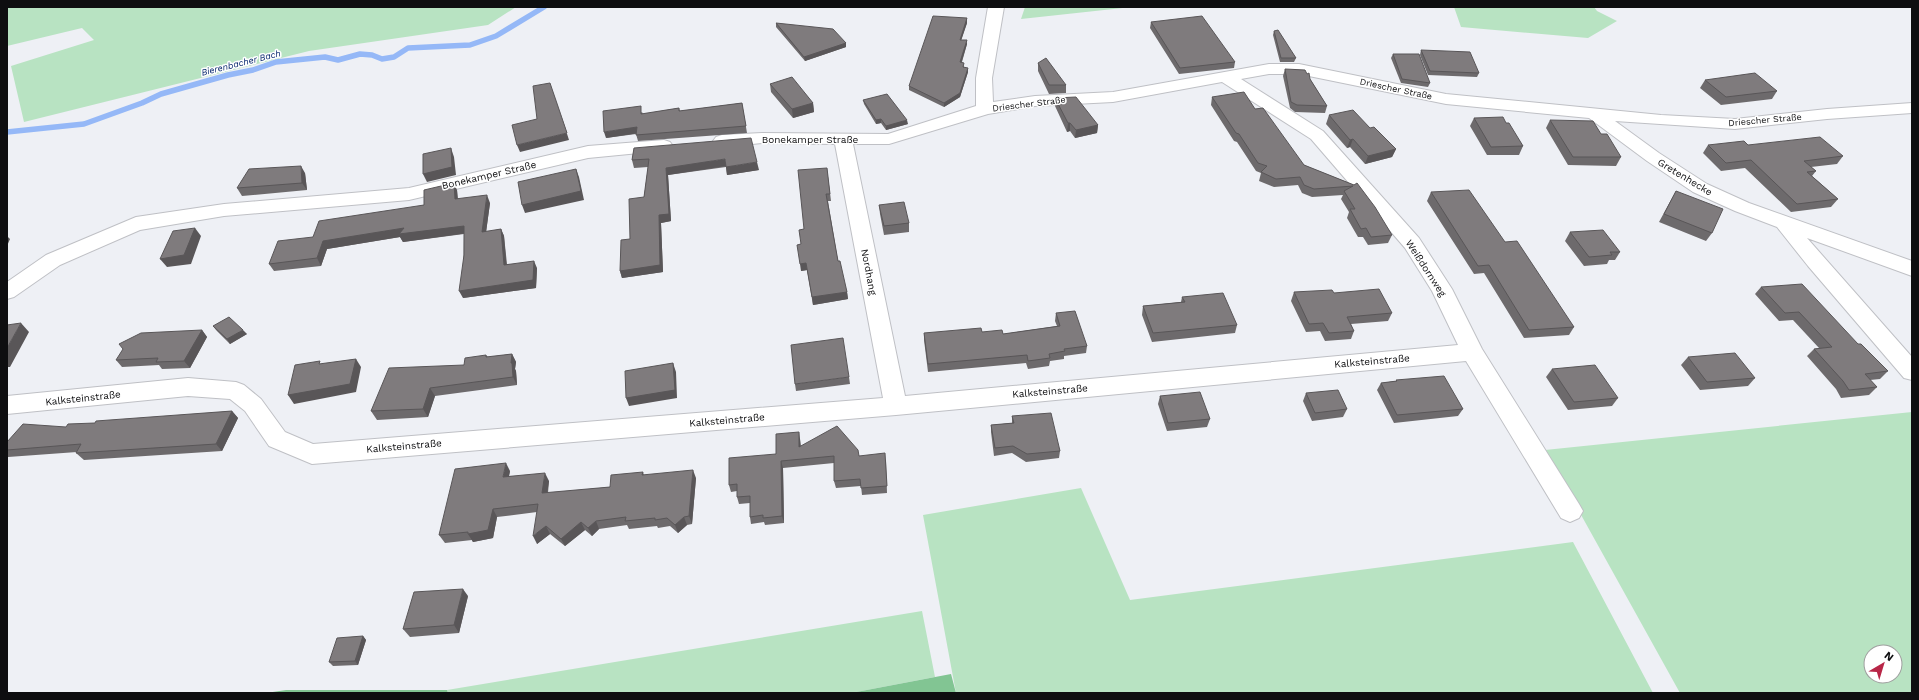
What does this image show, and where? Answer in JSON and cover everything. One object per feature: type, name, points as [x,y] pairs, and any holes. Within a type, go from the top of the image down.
[{"type":"street","name":"Driescher Straße","points":[[996,7],[984,78],[985,109],[1035,101],[1113,97],[1269,69],[1299,69],[1446,99],[1596,115],[1735,124],[1827,114],[1912,108]]},
{"type":"street","name":"Weißdornweg","points":[[1224,76],[1318,135],[1412,243],[1442,289],[1472,352],[1570,511]]},
{"type":"street","name":"Bonekamper Straße","points":[[706,142],[762,138],[889,139],[985,109]]},
{"type":"street","name":"Gretenhecke","points":[[1596,115],[1653,158],[1700,188],[1742,207],[1912,269]]},
{"type":"street","name":"Nordhang","points":[[843,139],[896,406]]},
{"type":"street","name":"Bonekamper Straße","points":[[7,292],[53,260],[136,224],[224,210],[409,194],[588,152],[683,144]]},
{"type":"street","points":[[1784,222],[1815,261],[1912,372]]},
{"type":"street","name":"Kalksteinstraße","points":[[7,405],[188,387],[236,391],[252,405],[277,439],[312,454],[896,406],[1472,352]]},
{"type":"green space","points":[[7,7],[516,7],[488,25],[309,51],[24,122],[11,66],[94,40],[82,28],[7,46]]},
{"type":"green space","points":[[1025,7],[1132,7],[1021,19]]},
{"type":"green space","points":[[1454,7],[1594,7],[1597,11],[1617,21],[1588,38],[1461,27]]},
{"type":"green space","points":[[1912,412],[1912,693],[1680,693],[1545,450]]},
{"type":"green space","points":[[1081,488],[1130,600],[1573,542],[1653,693],[956,693],[923,515]]},
{"type":"green space","points":[[922,611],[935,677],[851,693],[448,693],[447,690]]},
{"type":"green space","points":[[951,674],[956,693],[851,693]]},
{"type":"green space","points":[[286,690],[447,690],[448,693],[266,693]]},
{"type":"building","points":[[933,16],[967,18],[960,40],[967,40],[960,62],[964,63],[963,67],[968,68],[960,93],[944,103],[909,86]]},
{"type":"building","points":[[1202,16],[1235,62],[1180,68],[1151,22]]},
{"type":"building","points":[[776,23],[833,29],[846,43],[804,57]]},
{"type":"building","points":[[1278,30],[1296,58],[1281,58],[1274,31]]},
{"type":"building","points":[[1421,50],[1470,52],[1479,73],[1430,71]]},
{"type":"building","points":[[1393,54],[1419,54],[1430,83],[1402,79]]},
{"type":"building","points":[[1046,58],[1066,85],[1049,85],[1038,63]]},
{"type":"building","points":[[1285,69],[1305,70],[1307,74],[1309,73],[1310,79],[1327,106],[1297,105],[1291,102]]},
{"type":"building","points":[[1755,73],[1777,91],[1726,97],[1705,80]]},
{"type":"building","points":[[792,77],[813,103],[792,109],[770,84]]},
{"type":"building","points":[[550,83],[567,133],[517,145],[512,125],[537,119],[533,86]]},
{"type":"building","points":[[1244,92],[1255,109],[1263,108],[1304,165],[1354,185],[1357,183],[1375,207],[1392,235],[1371,237],[1366,228],[1361,229],[1350,209],[1355,209],[1344,191],[1353,186],[1314,189],[1304,185],[1300,177],[1276,179],[1261,172],[1267,166],[1258,163],[1212,97]]},
{"type":"building","points":[[887,94],[907,120],[886,126],[881,119],[876,120],[863,100]]},
{"type":"building","points":[[1076,97],[1098,125],[1076,130],[1070,123],[1068,123],[1055,98]]},
{"type":"building","points":[[742,103],[746,126],[636,135],[637,127],[604,132],[603,111],[641,106],[641,114],[679,108],[679,111]]},
{"type":"building","points":[[1353,110],[1370,128],[1374,127],[1396,149],[1368,156],[1353,139],[1350,140],[1329,115]]},
{"type":"building","points":[[1503,117],[1506,123],[1509,123],[1523,146],[1491,147],[1474,118]]},
{"type":"building","points":[[1550,120],[1593,121],[1601,134],[1607,134],[1621,157],[1573,157]]},
{"type":"building","points":[[1820,137],[1843,156],[1804,161],[1816,171],[1807,172],[1838,199],[1797,204],[1751,160],[1726,163],[1708,145],[1744,141],[1748,145]]},
{"type":"building","points":[[751,138],[757,162],[726,167],[725,159],[666,168],[669,214],[659,215],[660,265],[620,271],[621,240],[630,239],[629,199],[644,197],[649,159],[632,160],[634,148]]},
{"type":"building","points":[[451,148],[452,167],[423,174],[423,154]]},
{"type":"building","points":[[301,166],[302,183],[237,188],[249,169]]},
{"type":"building","points":[[827,168],[830,194],[826,194],[838,261],[840,261],[847,292],[812,297],[806,263],[800,264],[797,245],[801,244],[799,230],[804,229],[798,170]]},
{"type":"building","points":[[576,169],[581,191],[522,205],[518,182]]},
{"type":"building","points":[[454,183],[455,199],[487,195],[482,232],[501,229],[504,265],[534,261],[533,280],[459,291],[464,255],[464,226],[399,234],[404,228],[323,241],[317,258],[269,264],[278,241],[313,237],[319,221],[424,205],[424,190]]},
{"type":"building","points":[[1469,190],[1505,242],[1517,241],[1574,327],[1529,330],[1489,265],[1478,266],[1431,192]]},
{"type":"building","points":[[1676,191],[1723,209],[1712,233],[1664,214]]},
{"type":"building","points":[[904,202],[909,223],[884,226],[879,205]]},
{"type":"building","points":[[195,228],[184,255],[160,259],[173,231]]},
{"type":"building","points":[[1603,230],[1620,252],[1610,252],[1612,255],[1589,257],[1570,232]]},
{"type":"building","points":[[1802,284],[1858,344],[1861,344],[1888,371],[1865,374],[1877,387],[1849,390],[1843,381],[1814,349],[1832,347],[1799,312],[1785,313],[1761,287]]},
{"type":"building","points":[[1379,289],[1392,313],[1347,317],[1354,331],[1329,333],[1323,323],[1309,324],[1294,292],[1332,290],[1334,293]]},
{"type":"building","points":[[1223,293],[1237,325],[1153,333],[1143,306],[1185,302],[1182,297]]},
{"type":"building","points":[[1075,311],[1087,346],[1064,349],[1065,351],[1049,354],[1050,358],[1028,361],[1027,355],[928,364],[924,333],[981,328],[982,332],[1002,330],[1003,334],[1060,326],[1056,313]]},
{"type":"building","points":[[229,317],[243,330],[227,339],[213,326]]},
{"type":"building","points":[[21,323],[7,348],[7,325]]},
{"type":"building","points":[[202,330],[184,361],[156,362],[158,358],[116,360],[123,349],[119,344],[141,333]]},
{"type":"building","points":[[843,338],[849,377],[795,384],[791,345]]},
{"type":"building","points":[[1735,353],[1755,378],[1707,382],[1688,357]]},
{"type":"building","points":[[512,354],[511,363],[513,377],[430,388],[423,409],[371,411],[389,368],[464,365],[465,358],[486,355],[486,357]]},
{"type":"building","points":[[356,359],[350,384],[288,395],[295,365],[320,361],[319,364]]},
{"type":"building","points":[[673,363],[675,390],[626,398],[625,371]]},
{"type":"building","points":[[1595,365],[1618,398],[1574,402],[1552,369]]},
{"type":"building","points":[[1444,376],[1463,409],[1397,415],[1381,383],[1397,381],[1396,380]]},
{"type":"building","points":[[1338,390],[1347,409],[1315,413],[1306,393]]},
{"type":"building","points":[[1200,392],[1210,419],[1168,423],[1160,396]]},
{"type":"building","points":[[232,411],[216,444],[76,453],[81,444],[7,450],[7,442],[23,424],[66,427],[68,424],[95,423],[96,421]]},
{"type":"building","points":[[1051,413],[1060,451],[1027,454],[1013,446],[995,448],[991,425],[1014,423],[1012,416]]},
{"type":"building","points":[[837,426],[858,450],[859,456],[885,453],[887,486],[861,488],[860,479],[834,481],[834,456],[781,461],[782,516],[763,518],[763,515],[750,517],[750,496],[737,497],[737,484],[729,485],[729,458],[776,454],[776,434],[799,432],[799,447]]},
{"type":"building","points":[[506,463],[503,477],[545,473],[542,493],[610,487],[611,475],[643,472],[642,475],[693,470],[689,516],[684,517],[675,525],[667,518],[625,521],[626,517],[596,521],[588,528],[581,522],[561,539],[546,526],[533,536],[538,504],[493,509],[488,530],[468,534],[468,532],[439,535],[455,469]]},
{"type":"building","points":[[463,589],[454,625],[403,629],[414,592]]},
{"type":"building","points":[[363,636],[355,661],[329,662],[337,638]]},
{"type":"waterway","name":"Bierenbacher Bach","points":[[7,132],[84,124],[142,103],[161,94],[228,75],[253,70],[276,62],[325,57],[338,60],[360,54],[372,55],[382,59],[394,57],[408,48],[470,45],[496,36],[544,7]]}]
